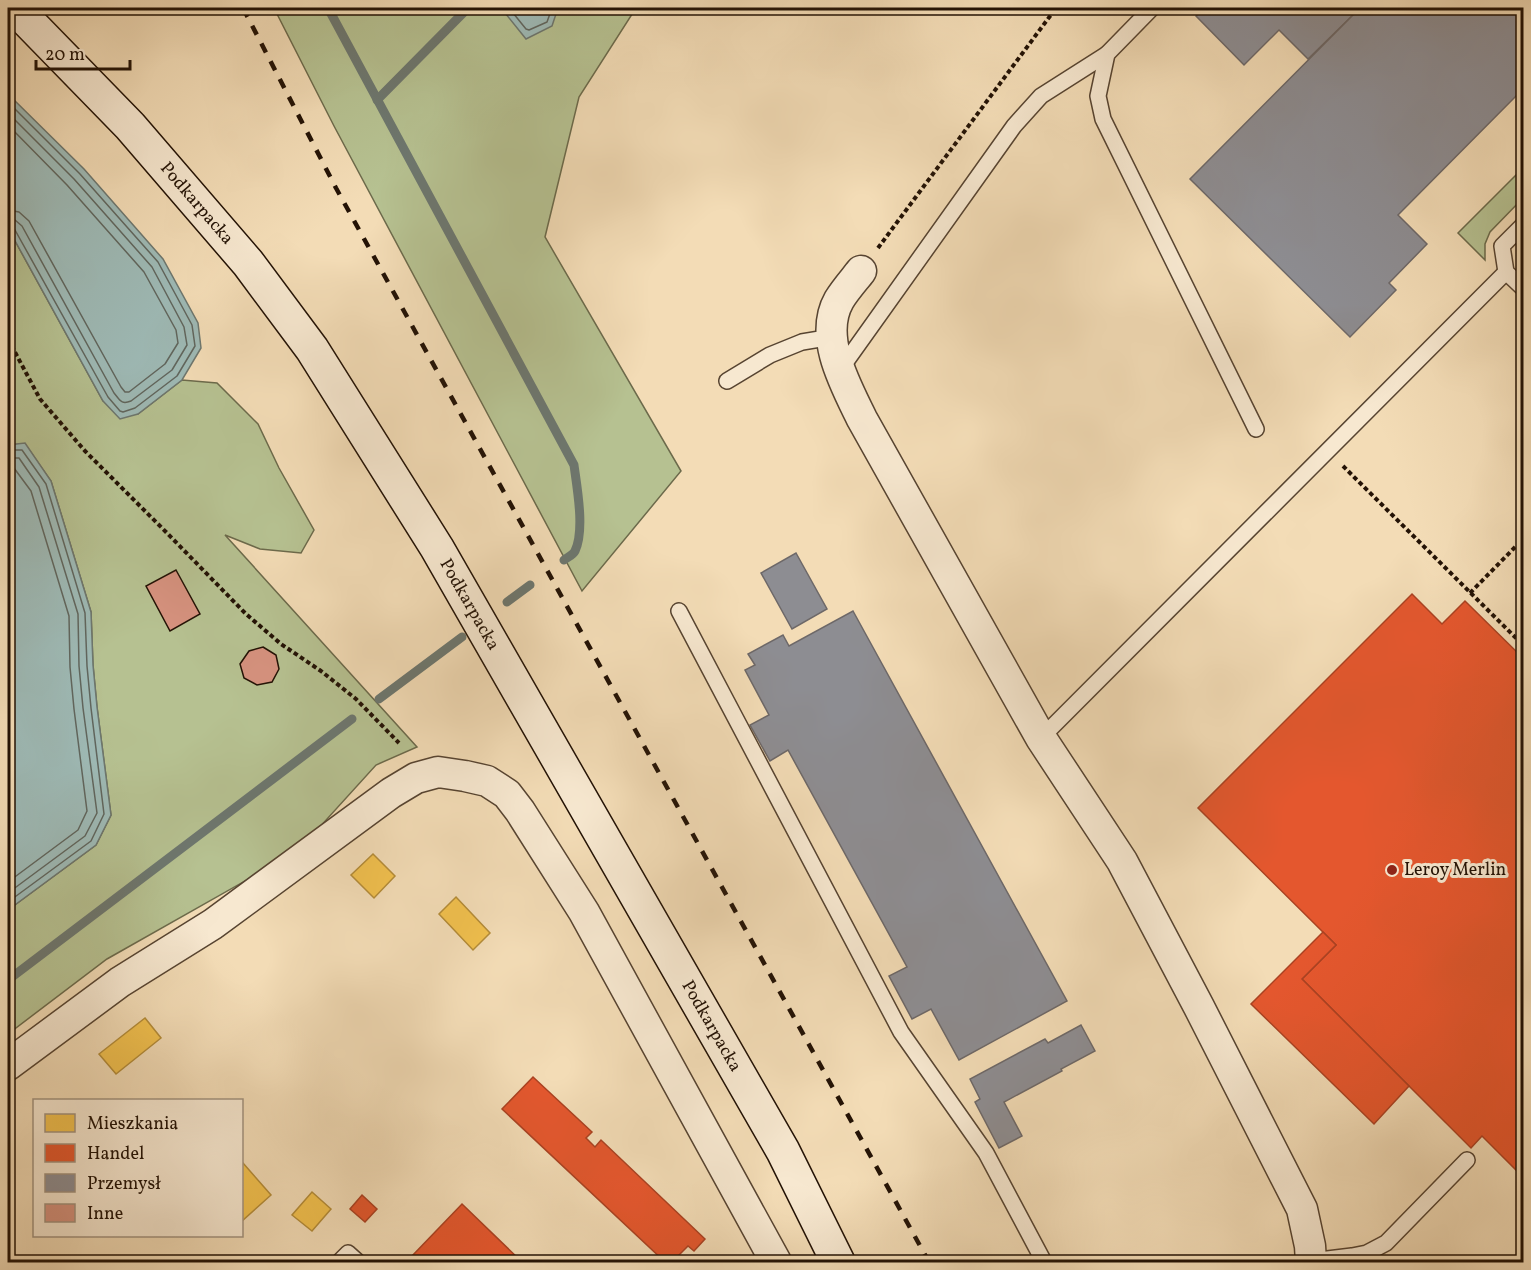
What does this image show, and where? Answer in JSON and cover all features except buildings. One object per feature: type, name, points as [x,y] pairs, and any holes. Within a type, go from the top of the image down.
[{"type":"main road","name":"Podkarpacka","points":[[15,8],[130,126],[248,263],[312,348],[478,620],[783,1151],[838,1263]]},
{"type":"street","points":[[861,271],[839,301],[833,317],[832,337],[840,370],[862,419],[1041,738],[1122,861],[1302,1209],[1311,1262]]},
{"type":"street","points":[[8,1065],[120,982],[213,924],[416,778],[438,772],[465,776],[488,782],[507,794],[520,810],[584,912],[776,1263]]},
{"type":"lane","points":[[840,370],[1014,126],[1041,96],[1107,54],[1152,8]]},
{"type":"lane","points":[[1107,54],[1098,96],[1103,120],[1256,429]]},
{"type":"lane","points":[[1524,225],[1502,246],[1506,272],[1524,289]]},
{"type":"lane","points":[[1041,738],[1506,272]]},
{"type":"lane","points":[[727,381],[770,356],[802,342],[832,337]]},
{"type":"lane","points":[[679,611],[901,1032],[986,1154],[1044,1263]]},
{"type":"lane","points":[[1311,1262],[1367,1253],[1386,1243],[1467,1160]]},
{"type":"lane","points":[[339,1263],[348,1253],[358,1263]]},
{"type":"path","points":[[861,271],[1056,8]]},
{"type":"path","points":[[8,339],[40,399],[85,451],[246,614],[281,644],[321,671],[356,699],[399,743]]},
{"type":"path","points":[[1328,450],[1524,646]]},
{"type":"path","points":[[1470,592],[1524,538]]},
{"type":"green space","points":[[274,8],[636,8],[579,97],[545,237],[681,471],[582,591],[334,126]]},
{"type":"green space","points":[[1523,168],[1523,198],[1490,232],[1485,244],[1485,260],[1458,233]]},
{"type":"green space","points":[[8,228],[103,401],[138,414],[182,380],[217,383],[258,424],[279,468],[314,530],[301,553],[260,549],[225,535],[417,747],[376,765],[298,851],[107,959],[8,1034],[8,910],[96,845],[111,815],[97,707],[91,612],[51,481],[25,444],[8,445]]},
{"type":"water","points":[[501,8],[558,8],[552,26],[526,39]]},
{"type":"water","points":[[8,94],[84,169],[163,259],[198,323],[201,348],[182,380],[138,414],[120,419],[103,401],[8,228]]},
{"type":"water","points":[[25,443],[51,481],[91,612],[97,707],[111,815],[96,845],[8,910],[8,445]]},
{"type":"waterway","points":[[328,8],[574,465],[579,509],[578,542],[572,555],[564,560]]},
{"type":"waterway","points":[[377,100],[467,9]]},
{"type":"waterway","points":[[507,602],[530,585]]},
{"type":"waterway","points":[[379,699],[462,637]]},
{"type":"waterway","points":[[8,980],[352,719]]},
{"type":"railway","points":[[243,8],[336,188],[929,1262]]},
{"type":"place","name":"Leroy Merlin","points":[[1392,870]]}]
